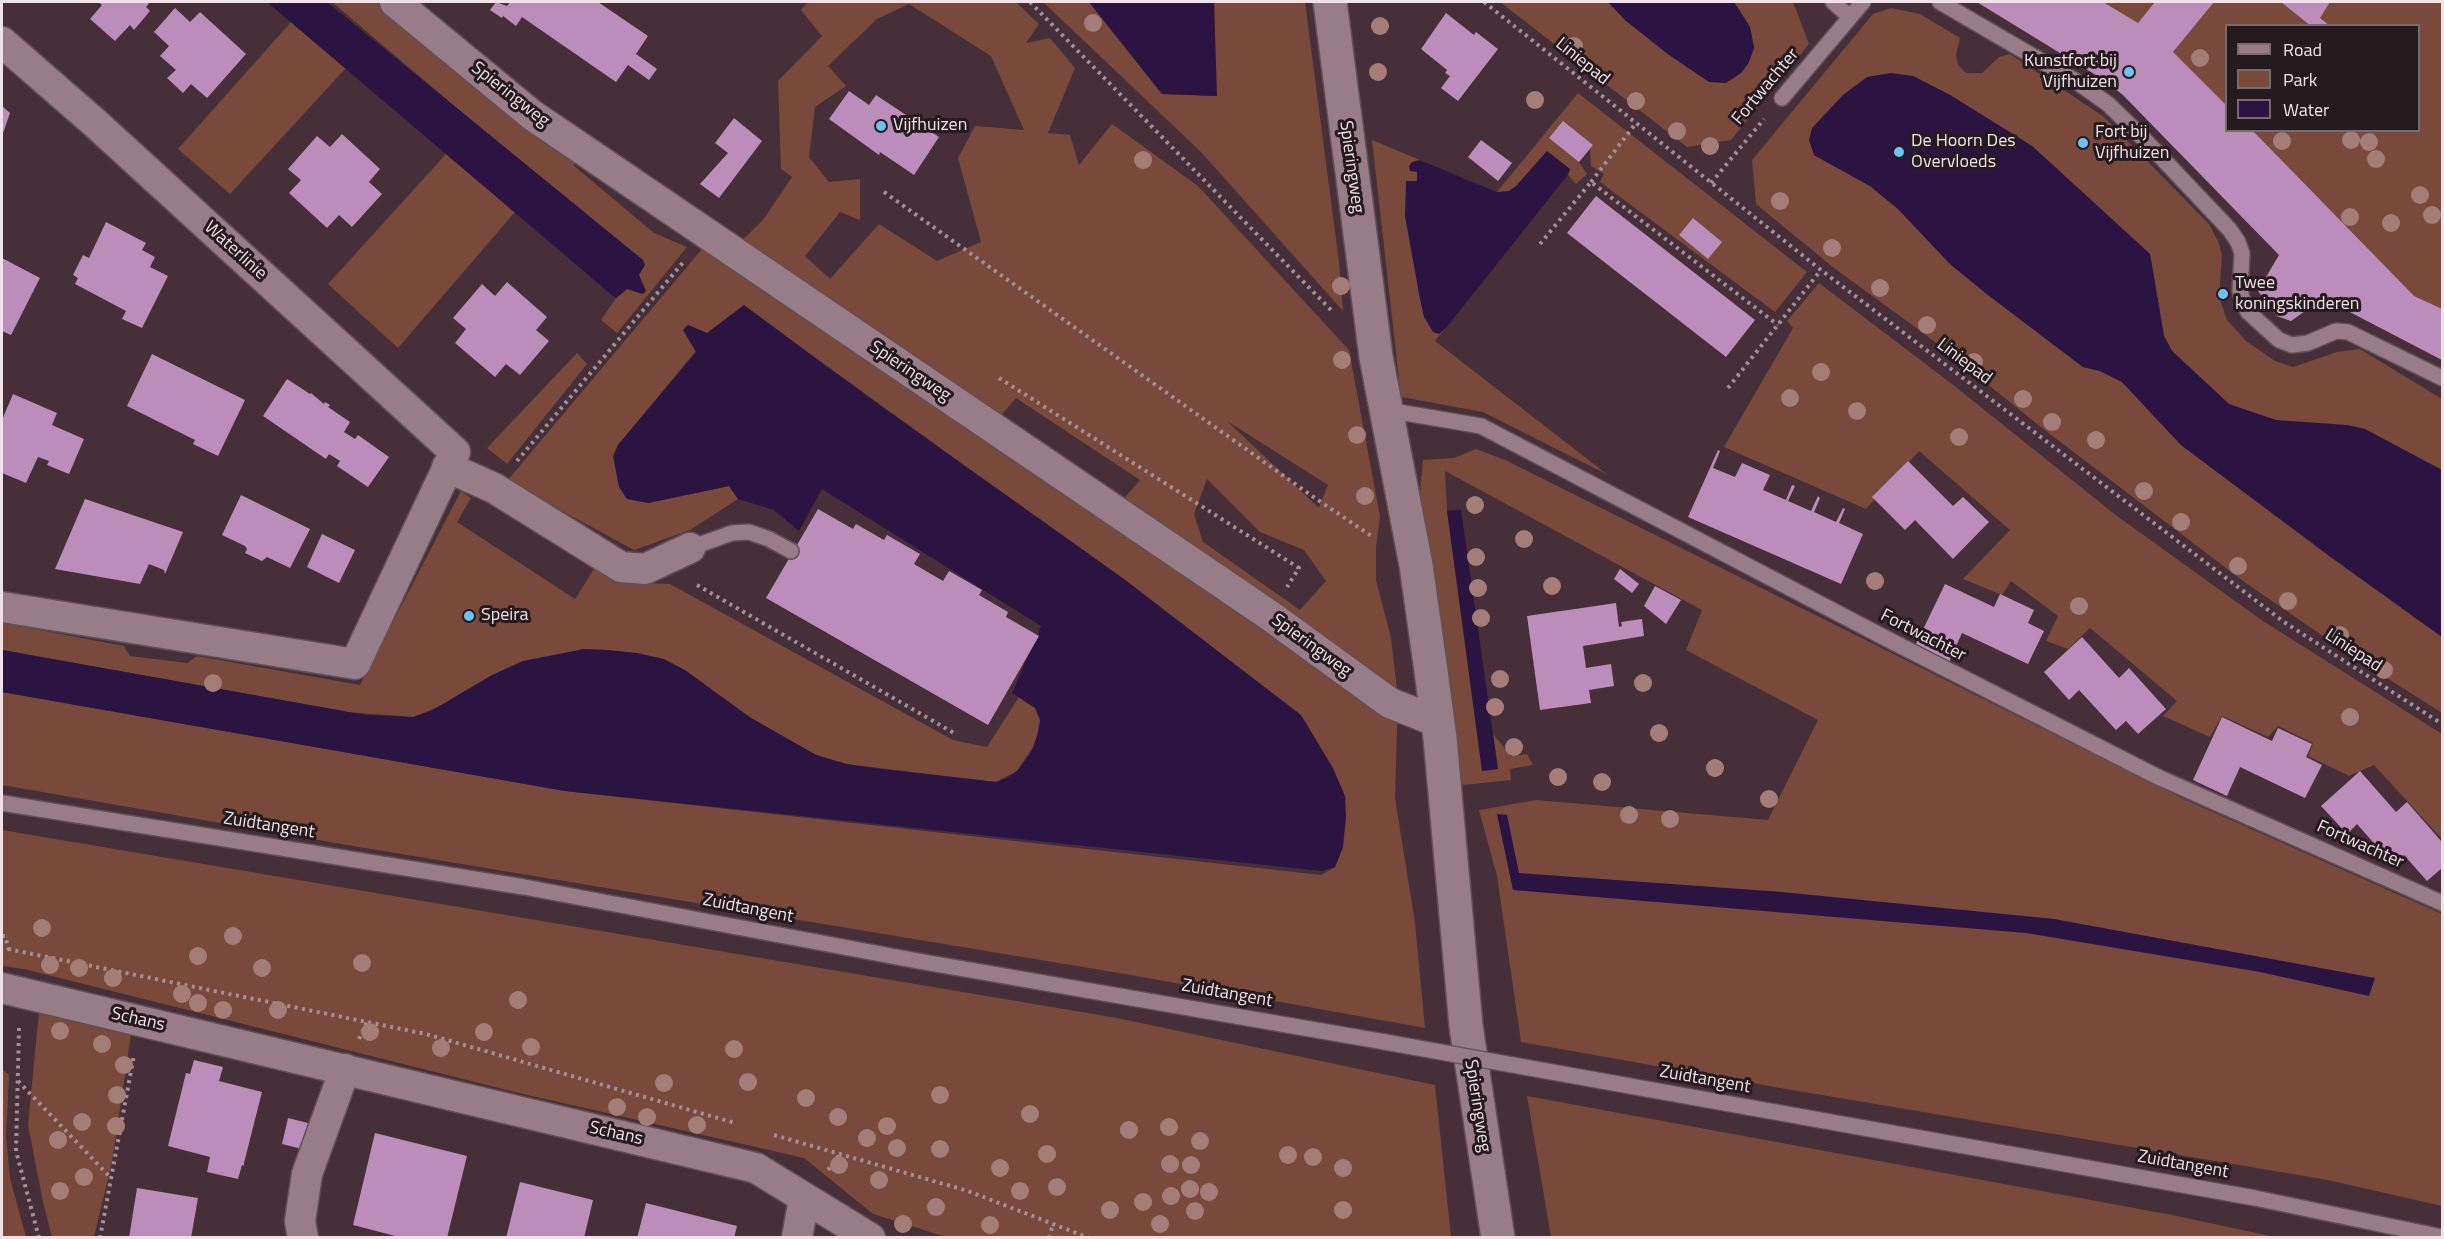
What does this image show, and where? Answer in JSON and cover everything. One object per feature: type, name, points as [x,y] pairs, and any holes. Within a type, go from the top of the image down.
[{"type":"street","name":"Spieringweg","points":[[394,2],[532,115],[1269,615],[1390,703],[1438,722]]},
{"type":"street","name":"Spieringweg","points":[[1330,2],[1377,357],[1416,565],[1438,722],[1466,1026],[1498,1238]]},
{"type":"street","name":"Waterlinie","points":[[2,42],[95,123],[454,452],[447,467]]},
{"type":"street","points":[[2,607],[355,664],[447,467],[494,488],[621,567],[645,569],[690,548]]},
{"type":"street","name":"Schans","points":[[11,989],[756,1168],[870,1238]]},
{"type":"street","points":[[303,1238],[300,1221],[307,1174],[345,1069]]},
{"type":"street","points":[[796,1238],[804,1198]]},
{"type":"lane","points":[[1833,2],[1850,17]]},
{"type":"lane","name":"Fortwachter","points":[[1782,99],[1863,2]]},
{"type":"lane","points":[[1940,2],[2074,80],[2108,104],[2141,136],[2230,230],[2242,253],[2240,291],[2243,301],[2248,312],[2278,340],[2292,345],[2308,343],[2336,331],[2348,332],[2442,378]]},
{"type":"lane","name":"Fortwachter","points":[[1387,410],[1481,426],[1891,641],[2158,777],[2442,903]]},
{"type":"lane","points":[[690,548],[732,533],[749,532],[769,539],[791,551]]},
{"type":"lane","name":"Zuidtangent","points":[[2,803],[524,887],[918,961],[2255,1198],[2442,1238]]},
{"type":"path","points":[[1030,2],[1338,317]]},
{"type":"path","name":"Liniepad","points":[[1484,2],[1821,270],[2284,622],[2442,724]]},
{"type":"path","name":"Fortwachter","points":[[1711,183],[1782,99]]},
{"type":"path","points":[[1540,244],[1636,123]]},
{"type":"path","points":[[1591,182],[1778,325]]},
{"type":"path","points":[[884,192],[1312,496],[1416,565]]},
{"type":"path","points":[[494,488],[671,275],[708,235]]},
{"type":"path","points":[[1728,388],[1821,270]]},
{"type":"path","points":[[999,378],[1299,568],[1269,615]]},
{"type":"path","points":[[657,563],[954,733]]},
{"type":"path","points":[[2,936],[5,936],[8,949],[18,1081],[16,1151],[39,1238]]},
{"type":"path","points":[[8,949],[426,1034],[737,1124]]},
{"type":"path","points":[[100,1238],[140,1020],[151,978]]},
{"type":"path","points":[[18,1081],[111,1178]]},
{"type":"path","points":[[771,1134],[968,1191],[1089,1238]]},
{"type":"path","points":[[1049,1238],[1053,1224]]},
{"type":"green space","points":[[332,2],[382,2],[579,161],[573,165],[654,233],[687,247],[617,333],[601,320],[616,298],[627,289],[643,294],[472,121]]},
{"type":"green space","points":[[808,2],[1016,2],[1039,24],[1026,43],[1050,38],[1075,68],[1048,133],[1070,135],[1079,165],[1112,124],[1198,186],[1349,350],[1380,517],[1376,547],[1376,580],[1391,638],[1398,697],[1395,798],[1415,923],[1425,1028],[1125,974],[347,845],[2,785],[2,692],[565,791],[1321,875],[1335,867],[1343,847],[936,445],[827,366],[706,333],[688,325],[683,330],[696,351],[618,445],[648,503],[729,486],[738,499],[690,530],[634,550],[507,481],[707,243],[723,259],[763,220],[792,177],[781,169],[778,81],[822,36],[801,10]],"holes":[[[909,4],[991,56],[1024,130],[975,126],[958,158],[981,242],[937,261],[879,224],[830,279],[805,256],[840,212],[860,220],[860,179],[829,182],[809,157],[815,107],[846,86],[828,66],[877,19]],[[1016,398],[1140,480],[1109,516],[985,434]],[[1227,421],[1328,485],[1318,507]],[[1207,479],[1260,532],[1304,550],[1326,581],[1300,610],[1203,542],[1194,514]]]},
{"type":"green space","points":[[1043,2],[1089,2],[1162,94],[1216,96],[1214,2],[1305,2],[1339,262],[1343,311],[1201,152]]},
{"type":"green space","points":[[1500,2],[1608,2],[1626,21],[1748,64],[1754,48],[1750,27],[1734,2],[1793,2],[1809,44],[1731,140],[1687,147]]},
{"type":"green space","points":[[1976,2],[2442,2],[2442,360],[2323,298],[2291,321],[2277,316],[2258,291],[2279,255],[2123,95],[2104,80]]},
{"type":"green space","points":[[1891,8],[1920,14],[1960,38],[1956,55],[1958,65],[1966,73],[1982,73],[1999,57],[2010,54],[2104,117],[2209,224],[2222,255],[2219,296],[2227,320],[2246,341],[2275,361],[2293,367],[2337,352],[2360,349],[2442,399],[2442,470],[2409,453],[2256,415],[2229,404],[2172,351],[2164,336],[2150,254],[2032,146],[1950,95],[1913,76],[1814,155],[1870,186],[1898,209],[1950,264],[1988,295],[2083,367],[2100,371],[2122,382],[2181,445],[2442,637],[2442,713],[2349,654],[2243,581],[2046,431],[1926,335],[1834,268],[1756,204],[1752,160],[1873,14]]},
{"type":"green space","points":[[291,22],[346,68],[230,194],[178,149]]},
{"type":"green space","points":[[1578,93],[1807,272],[1775,312],[1600,182],[1604,174],[1591,166],[1590,149],[1579,162],[1587,174],[1576,184],[1568,175],[1435,341],[1608,475],[1483,412],[1401,397],[1372,140],[1497,192]]},
{"type":"green space","points":[[446,154],[515,212],[398,348],[328,284]]},
{"type":"green space","points":[[1819,283],[1952,384],[2117,516],[2263,621],[2442,734],[2442,839],[2374,765],[2349,776],[2308,756],[2313,743],[2278,726],[2268,737],[2222,716],[2210,737],[2163,716],[2177,701],[2090,628],[2068,649],[2046,641],[2058,616],[2011,581],[2002,595],[1963,579],[2010,530],[1919,451],[1866,509],[1724,447],[1793,328],[1787,321]]},
{"type":"green space","points":[[577,353],[587,364],[507,464],[487,448]]},
{"type":"green space","points":[[1476,449],[1505,460],[2186,800],[2442,914],[2442,1206],[2328,1180],[1521,1042],[1497,876],[1479,810],[1536,800],[1768,820],[1818,720],[1686,650],[1702,610],[1445,471],[1447,511],[1498,769],[1493,734],[1511,756],[1527,754],[1533,765],[1510,769],[1511,780],[1463,785],[1455,765],[1417,527],[1423,460],[1454,458]]},
{"type":"green space","points":[[461,491],[471,498],[457,522],[575,599],[594,569],[620,582],[670,584],[953,740],[987,747],[1019,697],[1035,708],[1041,720],[1034,746],[1017,771],[996,782],[846,764],[816,755],[751,718],[582,649],[413,717],[347,712],[2,650],[2,623],[124,646],[130,656],[187,663],[197,656],[360,685]]},
{"type":"green space","points":[[2,830],[1117,1018],[1435,1085],[1451,1237],[946,1237],[873,1214],[804,1158],[519,1093],[24,969],[2,966]]},
{"type":"green space","points":[[39,1012],[132,1028],[112,1162],[94,1237],[52,1237],[43,1202],[28,1125]]},
{"type":"green space","points":[[2,1069],[9,1075],[6,1137],[10,1178],[26,1237],[2,1237]]},
{"type":"green space","points":[[1527,1096],[2172,1215],[2275,1237],[1551,1237]]},
{"type":"water","points":[[267,2],[327,2],[643,260],[645,265],[639,275],[646,291],[643,294],[627,289],[616,298],[613,296]]},
{"type":"water","points":[[1089,2],[1214,2],[1217,96],[1162,94]]},
{"type":"water","points":[[1608,2],[1734,2],[1750,27],[1754,48],[1748,64],[1741,73],[1726,83],[1709,82],[1669,55],[1626,21]]},
{"type":"water","points":[[1891,73],[1913,76],[1950,95],[2032,146],[2150,254],[2164,336],[2172,351],[2229,404],[2276,420],[2347,425],[2365,429],[2442,470],[2442,637],[2181,445],[2122,382],[2100,371],[2083,367],[1988,295],[1950,264],[1898,209],[1870,186],[1814,155],[1809,140],[1812,128],[1843,95],[1867,77]]},
{"type":"water","points":[[1547,151],[1570,169],[1568,175],[1446,328],[1439,334],[1433,332],[1424,317],[1405,216],[1406,181],[1417,181],[1417,172],[1410,171],[1409,166],[1412,162],[1420,160],[1497,192],[1509,191]]},
{"type":"water","points":[[744,305],[867,396],[1124,579],[1301,715],[1333,768],[1345,796],[1346,817],[1343,847],[1335,867],[1322,871],[565,791],[2,692],[2,650],[366,715],[413,717],[431,711],[492,675],[523,661],[584,649],[608,650],[664,659],[685,670],[751,718],[816,755],[846,764],[881,769],[996,782],[1007,778],[1024,762],[1038,734],[1040,720],[1035,708],[1012,693],[1041,626],[822,489],[799,531],[774,510],[738,499],[729,486],[648,503],[627,499],[619,487],[613,456],[618,445],[696,352],[683,330],[688,325],[707,333]]},
{"type":"water","points":[[1461,510],[1498,769],[1482,771],[1447,511]]},
{"type":"water","points":[[1497,814],[1507,815],[1519,873],[1782,892],[2054,919],[2375,978],[2369,996],[2260,972],[2026,933],[1513,890]]},
{"type":"building","points":[[98,2],[150,2],[146,7],[150,11],[134,30],[130,25],[115,41],[90,19],[102,5]]},
{"type":"building","points":[[496,2],[507,6],[510,2],[598,2],[648,36],[636,54],[657,69],[649,80],[628,65],[616,82],[522,17],[516,26],[490,10]]},
{"type":"building","points":[[1977,2],[2103,2],[2138,23],[2155,2],[2214,2],[2173,52],[2225,104],[2225,132],[2254,132],[2414,296],[2442,309],[2442,360],[2323,298],[2291,321],[2277,316],[2258,291],[2279,255],[2123,95],[2104,80]]},
{"type":"building","points":[[2281,2],[2330,2],[2320,18],[2328,24],[2308,24]]},
{"type":"building","points":[[175,8],[190,22],[200,12],[246,54],[207,98],[191,84],[183,93],[167,78],[176,70],[160,56],[169,46],[154,32]]},
{"type":"building","points":[[1446,13],[1474,35],[1476,32],[1498,49],[1458,101],[1441,88],[1450,76],[1445,73],[1447,70],[1421,49]]},
{"type":"building","name":"Vijfhuizen","points":[[849,91],[869,105],[876,95],[939,137],[914,175],[880,152],[879,155],[829,119]]},
{"type":"building","points":[[2,106],[10,113],[2,136]]},
{"type":"building","points":[[734,118],[762,141],[719,198],[700,184],[728,153],[715,143]]},
{"type":"building","points":[[1563,121],[1593,145],[1579,162],[1549,138]]},
{"type":"building","points":[[342,134],[380,169],[369,182],[382,194],[352,227],[339,215],[327,228],[289,193],[301,180],[288,169],[317,136],[330,147]]},
{"type":"building","points":[[1481,140],[1512,163],[1498,181],[1468,157]]},
{"type":"building","points":[[1596,196],[1755,320],[1726,357],[1567,233]]},
{"type":"building","points":[[1693,218],[1722,242],[1708,259],[1679,235]]},
{"type":"building","points":[[106,222],[146,243],[142,250],[155,257],[150,267],[168,276],[142,328],[122,319],[126,311],[75,284],[78,278],[73,275],[83,255],[89,258]]},
{"type":"building","points":[[2,258],[40,278],[11,335],[2,331]]},
{"type":"building","points":[[507,282],[547,317],[536,330],[549,341],[520,375],[506,364],[495,377],[455,343],[466,329],[453,318],[482,284],[495,296]]},
{"type":"building","points":[[152,354],[245,400],[218,456],[193,444],[195,440],[127,406]]},
{"type":"building","points":[[287,379],[311,393],[324,404],[325,402],[330,405],[328,407],[350,422],[344,432],[355,439],[358,435],[389,457],[368,487],[337,466],[340,461],[329,454],[326,459],[263,416]]},
{"type":"building","points":[[13,394],[57,413],[52,425],[84,439],[69,474],[47,465],[49,461],[38,457],[26,483],[2,473],[2,420]]},
{"type":"building","points":[[1718,450],[1720,451],[1713,468],[1735,477],[1742,463],[1770,475],[1763,490],[1786,500],[1792,485],[1795,486],[1788,501],[1811,511],[1818,496],[1820,498],[1814,512],[1836,522],[1843,508],[1845,509],[1839,523],[1863,534],[1841,584],[1688,517]]},
{"type":"building","points":[[1908,461],[1953,506],[1963,497],[1989,522],[1953,559],[1915,520],[1905,530],[1872,497]]},
{"type":"building","points":[[241,495],[310,529],[290,568],[267,557],[262,561],[245,553],[247,549],[245,546],[222,535]]},
{"type":"building","points":[[85,499],[183,532],[165,574],[164,570],[149,564],[140,584],[55,569]]},
{"type":"building","points":[[818,509],[853,529],[856,524],[884,540],[887,535],[920,554],[914,564],[943,581],[949,571],[982,590],[979,595],[1008,612],[1006,617],[1039,636],[988,725],[766,598]]},
{"type":"building","points":[[322,534],[355,550],[339,583],[307,567]]},
{"type":"building","points":[[1620,569],[1639,584],[1632,593],[1614,579]]},
{"type":"building","points":[[1945,584],[1994,607],[2000,594],[2034,610],[2028,623],[2044,631],[2028,664],[1962,633],[1949,662],[1915,646]]},
{"type":"building","points":[[1655,586],[1681,600],[1666,624],[1644,606]]},
{"type":"building","points":[[1616,603],[1619,627],[1622,626],[1621,622],[1642,619],[1644,636],[1583,646],[1586,668],[1611,664],[1614,686],[1589,690],[1591,703],[1540,710],[1527,616]]},
{"type":"building","points":[[2082,637],[2119,678],[2129,668],[2166,709],[2138,734],[2126,721],[2116,730],[2079,690],[2069,700],[2044,672]]},
{"type":"building","points":[[2222,717],[2272,741],[2278,728],[2312,744],[2306,757],[2322,765],[2305,798],[2240,767],[2227,796],[2193,780]]},
{"type":"building","points":[[2360,771],[2396,812],[2407,802],[2442,842],[2442,868],[2427,881],[2404,855],[2393,865],[2357,824],[2347,834],[2321,806]]},
{"type":"building","points":[[194,1060],[223,1067],[219,1081],[262,1092],[244,1166],[242,1165],[238,1179],[207,1172],[210,1157],[168,1146],[186,1073],[190,1074]]},
{"type":"building","points":[[288,1118],[308,1123],[302,1149],[282,1144]]},
{"type":"building","points":[[375,1133],[467,1156],[447,1238],[403,1238],[353,1225]]},
{"type":"building","points":[[520,1182],[593,1200],[584,1238],[506,1238]]},
{"type":"building","points":[[137,1188],[198,1198],[191,1238],[129,1238]]},
{"type":"building","points":[[646,1203],[737,1226],[734,1238],[637,1238]]},
{"type":"place","name":"Kunstfort bij Vijfhuizen","points":[[2129,72]]},
{"type":"place","name":"Vijfhuizen","points":[[881,126]]},
{"type":"place","name":"Fort bij Vijfhuizen","points":[[2083,143]]},
{"type":"place","name":"De Hoorn Des Overvloeds","points":[[1899,152]]},
{"type":"place","name":"Twee koningskinderen","points":[[2223,294]]},
{"type":"place","name":"Speira","points":[[469,616]]}]
